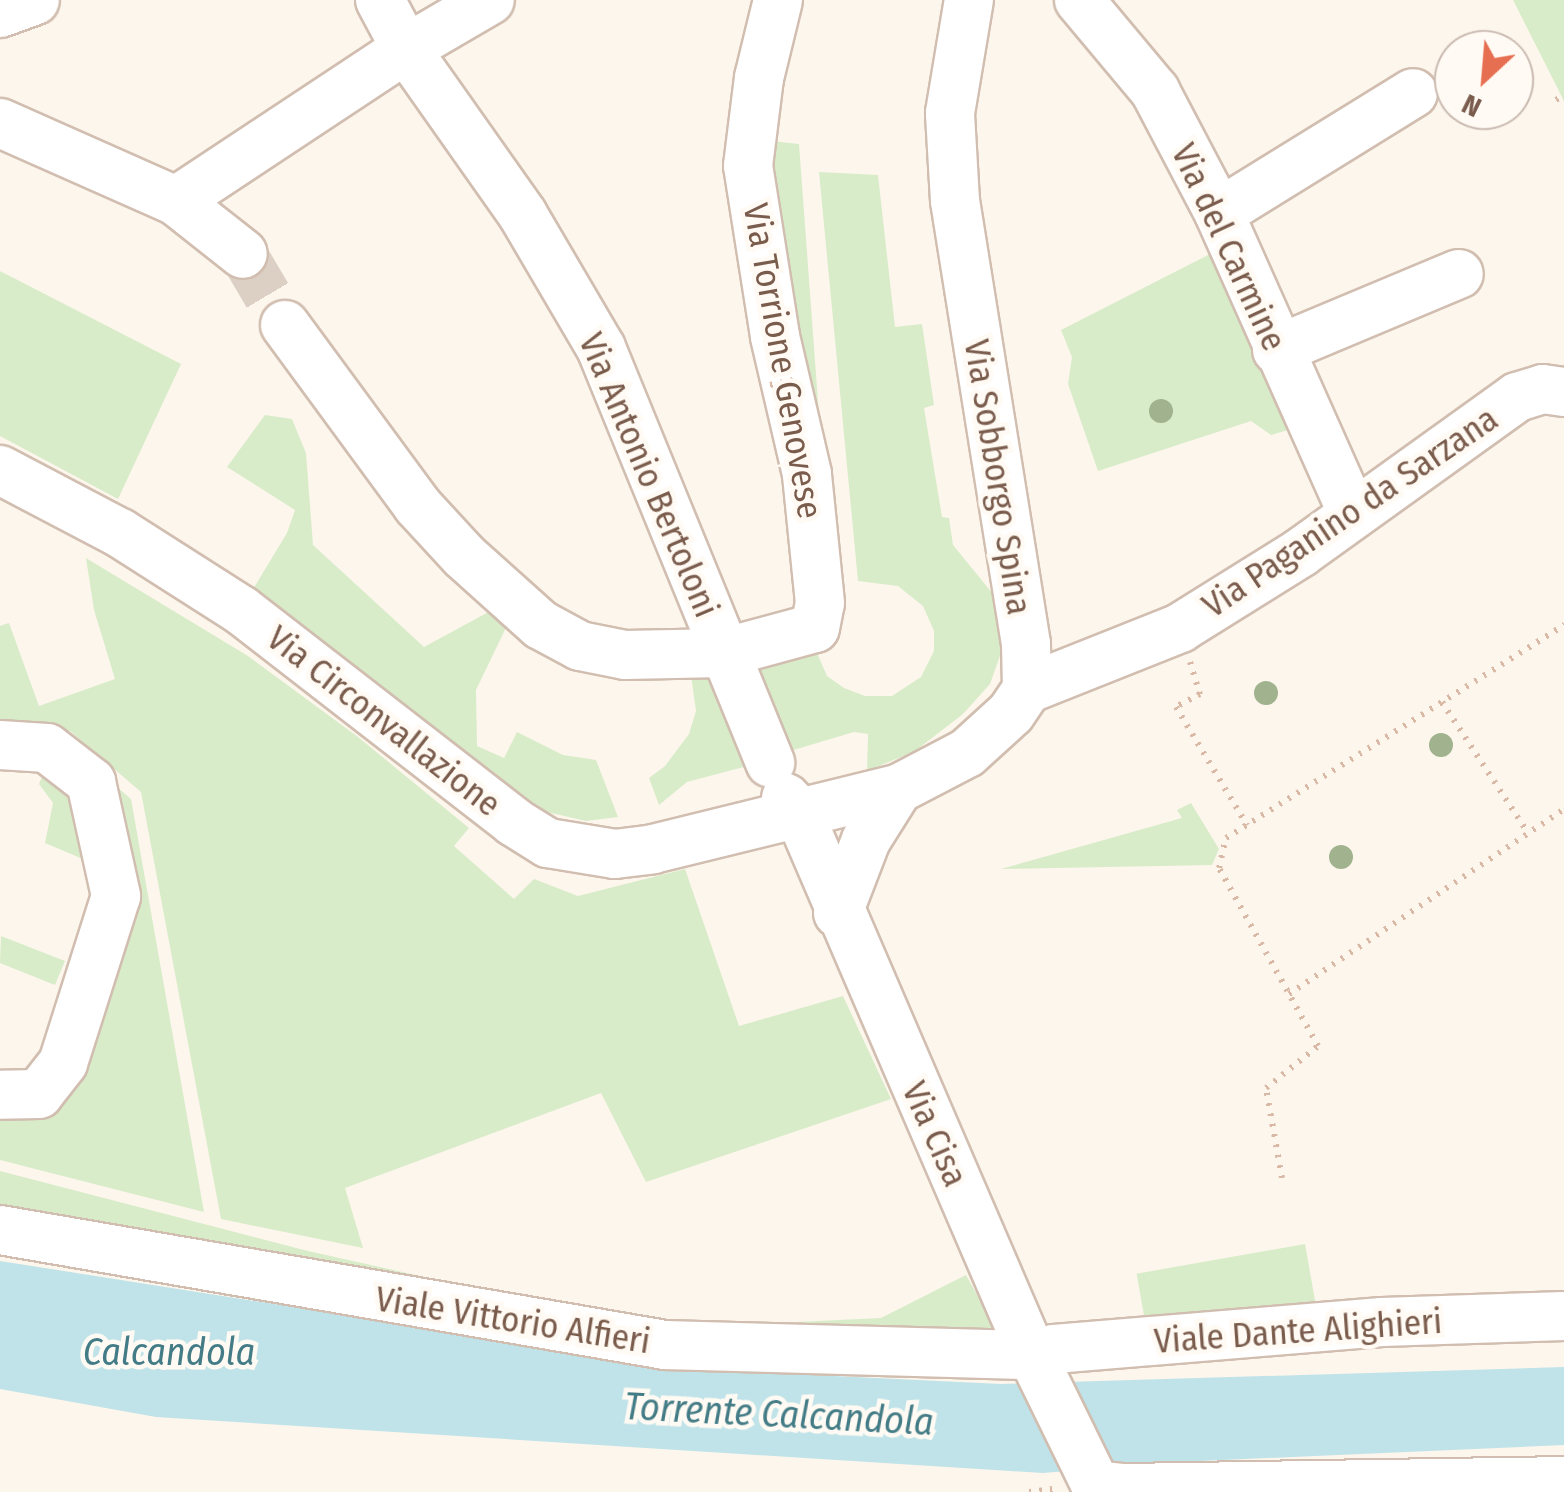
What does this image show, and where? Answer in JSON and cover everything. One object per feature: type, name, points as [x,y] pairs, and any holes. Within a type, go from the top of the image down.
[{"type":"street","points":[[0,14],[34,0]]},
{"type":"street","name":"Via Antonio Bertoloni","points":[[380,0],[406,49],[523,215],[601,348],[722,653],[785,791]]},
{"type":"street","points":[[176,201],[406,49],[490,0]]},
{"type":"street","name":"Via Torrione Genovese","points":[[722,653],[804,634],[819,620],[807,474],[783,382],[748,166],[759,78],[778,0]]},
{"type":"street","name":"Via Sobborgo Spina","points":[[969,0],[950,113],[955,201],[1026,644],[1027,689]]},
{"type":"street","name":"Via del Carmine","points":[[1078,0],[1154,91],[1219,213],[1352,512]]},
{"type":"street","points":[[1219,213],[1414,93]]},
{"type":"street","points":[[0,122],[176,201],[243,254]]},
{"type":"street","points":[[1278,350],[1459,274]]},
{"type":"street","points":[[285,325],[417,505],[464,556],[542,626],[580,646],[625,655],[722,653]]},
{"type":"street","name":"Via Paganino da Sarzana","points":[[1027,689],[1180,628],[1300,553],[1352,512],[1517,398],[1543,389],[1564,392]]},
{"type":"street","name":"Via Circonvallazione","points":[[0,470],[120,534],[241,610],[514,822],[548,843],[615,854],[653,849],[785,791]]},
{"type":"street","points":[[785,791],[898,789],[967,753],[1011,713],[1027,689]]},
{"type":"street","points":[[0,745],[47,748],[91,782],[116,896],[63,1064],[39,1094],[0,1095]]},
{"type":"street","points":[[838,913],[866,840],[898,789]]},
{"type":"street","name":"Via Cisa","points":[[785,791],[1032,1355],[1097,1488]]},
{"type":"street","name":"Viale Vittorio Alfieri","points":[[0,1230],[665,1345],[1032,1355]]},
{"type":"street","name":"Viale Dante Alighieri","points":[[1032,1355],[1054,1349],[1382,1322],[1564,1316]]},
{"type":"street","points":[[1097,1488],[1564,1481]]},
{"type":"path","points":[[1556,100],[1564,95]]},
{"type":"path","points":[[1282,1178],[1266,1088],[1318,1046],[1219,868],[1226,838],[1564,625]]},
{"type":"path","points":[[1180,628],[1200,694],[1176,707],[1247,825]]},
{"type":"path","points":[[1442,702],[1528,833]]},
{"type":"path","points":[[1289,994],[1564,809]]},
{"type":"green space","points":[[1513,0],[1564,0],[1564,102],[1534,42],[1534,30],[1528,30]]},
{"type":"green space","points":[[762,140],[799,144],[820,429],[810,432]]},
{"type":"green space","points":[[819,172],[878,175],[895,327],[922,324],[934,405],[924,408],[942,517],[949,518],[953,545],[993,594],[1000,624],[1002,650],[990,684],[963,714],[915,751],[867,771],[868,734],[854,732],[780,754],[741,661],[814,646],[827,676],[844,688],[865,696],[892,696],[921,677],[934,651],[934,631],[923,606],[898,586],[858,581]]},
{"type":"green space","points":[[1214,252],[1288,430],[1271,435],[1251,421],[1098,471],[1068,384],[1072,357],[1061,330]]},
{"type":"green space","points":[[0,271],[181,364],[118,499],[0,436]]},
{"type":"green space","points":[[265,415],[292,419],[306,453],[313,545],[424,647],[494,609],[512,615],[476,690],[477,746],[504,758],[517,732],[563,755],[596,760],[618,817],[586,821],[547,812],[504,785],[250,594],[287,533],[295,510],[227,467]]},
{"type":"green space","points":[[86,558],[248,656],[358,737],[469,828],[454,846],[514,899],[534,879],[578,896],[685,869],[739,1026],[843,996],[891,1099],[646,1182],[601,1093],[345,1188],[363,1248],[221,1219],[141,792],[70,731],[0,729],[0,626],[9,623],[39,706],[115,679],[94,610]]},
{"type":"green space","points":[[710,663],[755,764],[687,782],[659,805],[649,778],[665,766],[689,734],[696,711],[690,668]]},
{"type":"green space","points":[[67,745],[131,799],[204,1212],[0,1160],[0,1103],[46,1098],[124,896]]},
{"type":"green space","points":[[45,769],[83,811],[90,862],[45,843],[53,803],[39,784]]},
{"type":"green space","points":[[1191,803],[1219,849],[1212,865],[1001,869],[1182,818],[1177,810]]},
{"type":"green space","points":[[1,936],[65,961],[55,985],[0,963]]},
{"type":"green space","points":[[0,1171],[308,1251],[631,1323],[0,1217]]},
{"type":"green space","points":[[1305,1244],[1316,1304],[1147,1334],[1137,1274]]},
{"type":"green space","points":[[966,1275],[1003,1342],[799,1341],[797,1322],[881,1318]]},
{"type":"water","name":"Calcandola","points":[[0,1261],[688,1369],[1001,1384],[1564,1367],[1564,1445],[1178,1462],[1043,1473],[156,1417],[0,1389]]},
{"type":"tunnel","points":[[243,254],[285,325]]},
{"type":"water label","name":"Torrente Calcandola","points":[[779,1415]]}]
